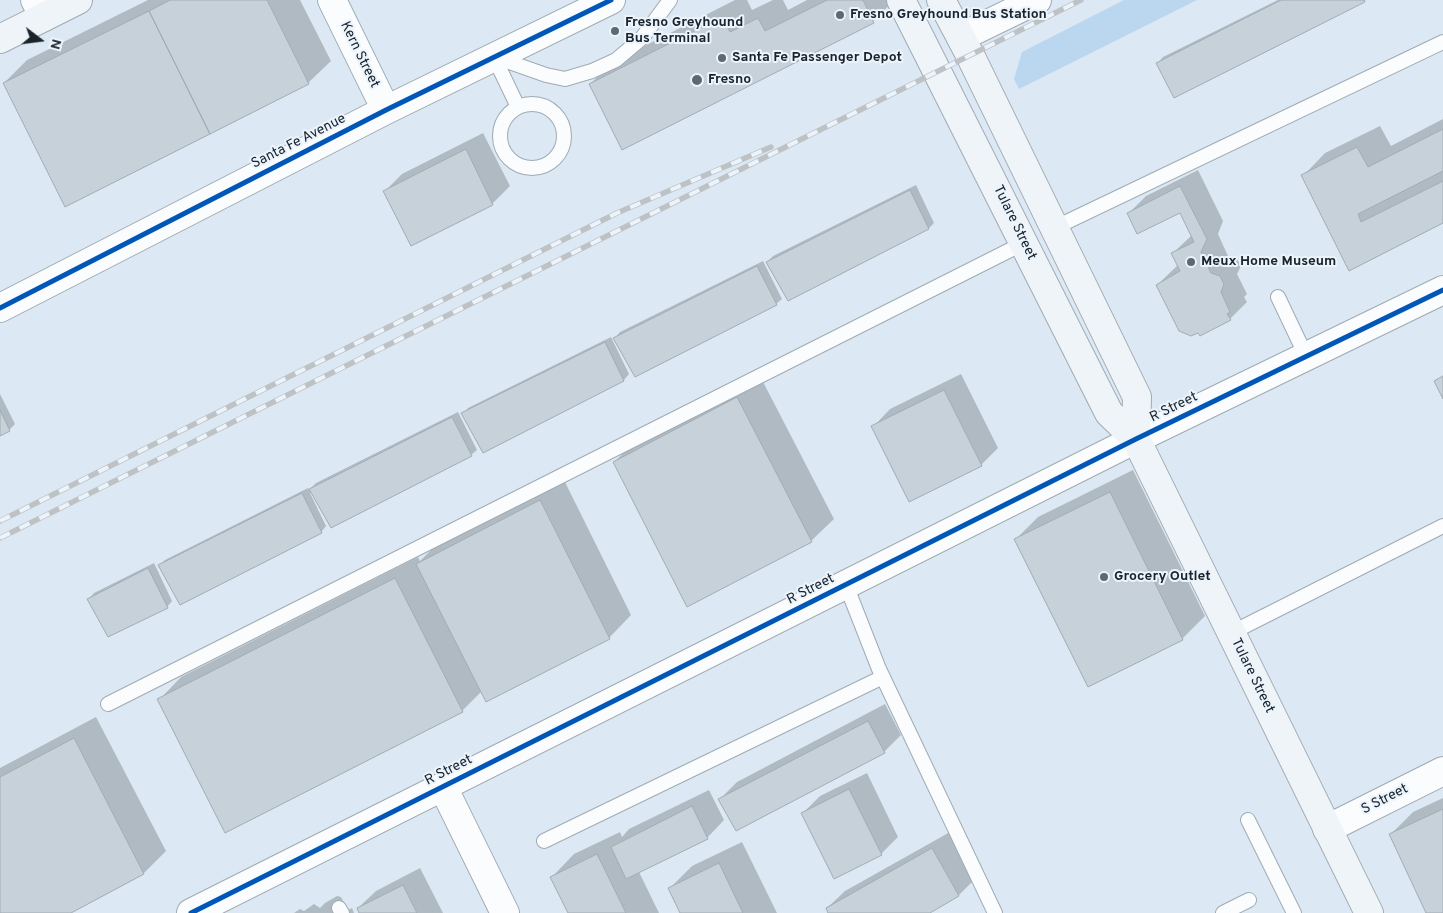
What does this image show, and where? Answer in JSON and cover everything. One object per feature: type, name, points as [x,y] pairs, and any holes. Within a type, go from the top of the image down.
[{"type":"main road","points":[[0,39],[39,9],[78,0]]},
{"type":"main road","name":"Tulare Street","points":[[901,0],[1108,413],[1136,439],[1369,913]]},
{"type":"main road","name":"Tulare Street","points":[[941,0],[961,37],[1137,397],[1136,439]]},
{"type":"street","name":"Kern Street","points":[[332,0],[386,110]]},
{"type":"street","name":"Santa Fe Avenue","points":[[0,308],[386,110],[611,0]]},
{"type":"street","points":[[961,37],[1037,0]]},
{"type":"street","name":"R Street","points":[[191,913],[1136,439],[1443,290]]},
{"type":"street","name":"S Street","points":[[1327,829],[1443,771]]},
{"type":"street","points":[[443,787],[504,913]]},
{"type":"lane","points":[[494,57],[546,76],[565,78],[592,71],[616,60],[642,38],[670,0]]},
{"type":"lane","points":[[1054,228],[1443,42]]},
{"type":"lane","points":[[494,57],[518,107]]},
{"type":"lane","points":[[524,104],[545,106],[554,112],[560,121],[564,131],[564,142],[554,160],[545,166],[534,169],[519,166],[506,156],[501,147],[499,136],[501,126],[506,116],[518,107],[524,104]]},
{"type":"lane","points":[[108,704],[1024,243]]},
{"type":"lane","points":[[1278,297],[1306,356]]},
{"type":"lane","points":[[1231,633],[1443,526]]},
{"type":"lane","points":[[846,585],[883,677],[995,913]]},
{"type":"lane","points":[[544,841],[883,677]]},
{"type":"lane","points":[[1248,820],[1294,913]]},
{"type":"lane","points":[[1223,913],[1249,900]]},
{"type":"shaded area","points":[[1124,0],[1197,0],[1019,89],[1014,79],[1022,52]]},
{"type":"building","points":[[170,0],[267,0],[309,84],[210,134],[149,11]]},
{"type":"building","name":"Santa Fe Passenger Depot","points":[[827,0],[863,0],[874,23],[622,150],[589,84],[722,17],[730,32],[758,18],[765,31]]},
{"type":"building","points":[[1281,0],[1364,0],[1365,2],[1174,98],[1156,63]]},
{"type":"building","points":[[149,11],[210,134],[65,207],[3,83]]},
{"type":"building","points":[[1443,129],[1443,171],[1358,214],[1361,222],[1443,181],[1443,223],[1349,271],[1301,175],[1357,147],[1368,167]]},
{"type":"building","points":[[466,149],[493,205],[411,246],[383,191]]},
{"type":"building","name":"Meux Home Museum","points":[[1180,186],[1207,239],[1201,252],[1211,273],[1220,276],[1224,284],[1221,292],[1230,312],[1227,314],[1231,320],[1200,336],[1198,333],[1191,336],[1179,331],[1156,285],[1180,271],[1171,253],[1194,242],[1180,213],[1137,234],[1127,213]]},
{"type":"building","points":[[910,190],[929,229],[788,301],[766,262]]},
{"type":"building","points":[[757,266],[777,305],[635,377],[613,338]]},
{"type":"building","points":[[605,342],[624,381],[483,453],[461,413]]},
{"type":"building","points":[[1443,376],[1443,399],[1434,381]]},
{"type":"building","points":[[944,390],[982,466],[909,502],[871,426]]},
{"type":"building","points":[[737,397],[812,542],[687,607],[613,462]]},
{"type":"building","points":[[0,410],[10,431],[0,436]]},
{"type":"building","points":[[452,417],[472,456],[331,528],[309,489]]},
{"type":"building","points":[[1110,492],[1183,640],[1088,687],[1014,539]]},
{"type":"building","points":[[302,493],[322,533],[180,605],[158,565]]},
{"type":"building","points":[[540,500],[610,639],[486,702],[416,564]]},
{"type":"building","points":[[148,568],[168,608],[108,637],[87,599]]},
{"type":"building","points":[[395,578],[463,712],[225,833],[157,699]]},
{"type":"building","points":[[868,721],[885,753],[736,831],[718,799]]},
{"type":"building","points":[[74,738],[144,874],[71,913],[0,913],[0,777]]},
{"type":"building","points":[[849,789],[882,855],[834,879],[801,813]]},
{"type":"building","points":[[692,806],[708,839],[626,879],[611,847]]},
{"type":"building","points":[[1443,809],[1443,913],[1426,913],[1389,834]]},
{"type":"building","points":[[932,848],[959,896],[930,913],[828,913],[826,908]]},
{"type":"building","points":[[597,854],[626,913],[568,913],[550,877]]},
{"type":"building","points":[[719,863],[743,913],[680,913],[668,888]]},
{"type":"building","points":[[403,885],[417,913],[359,913],[357,908]]},
{"type":"railway","points":[[0,538],[1081,0]]},
{"type":"railway","points":[[0,521],[617,213],[771,147]]},
{"type":"cycle path","points":[[0,308],[386,110],[611,0]]},
{"type":"cycle path","points":[[191,913],[1136,439],[1443,290]]},
{"type":"place","name":"Fresno Greyhound Bus Station","points":[[840,15]]},
{"type":"place","name":"Fresno Greyhound Bus Terminal","points":[[615,31]]},
{"type":"place","name":"Santa Fe Passenger Depot","points":[[722,58]]},
{"type":"place","name":"Fresno","points":[[697,80]]},
{"type":"place","name":"Meux Home Museum","points":[[1191,262]]},
{"type":"place","name":"Grocery Outlet","points":[[1104,577]]}]
